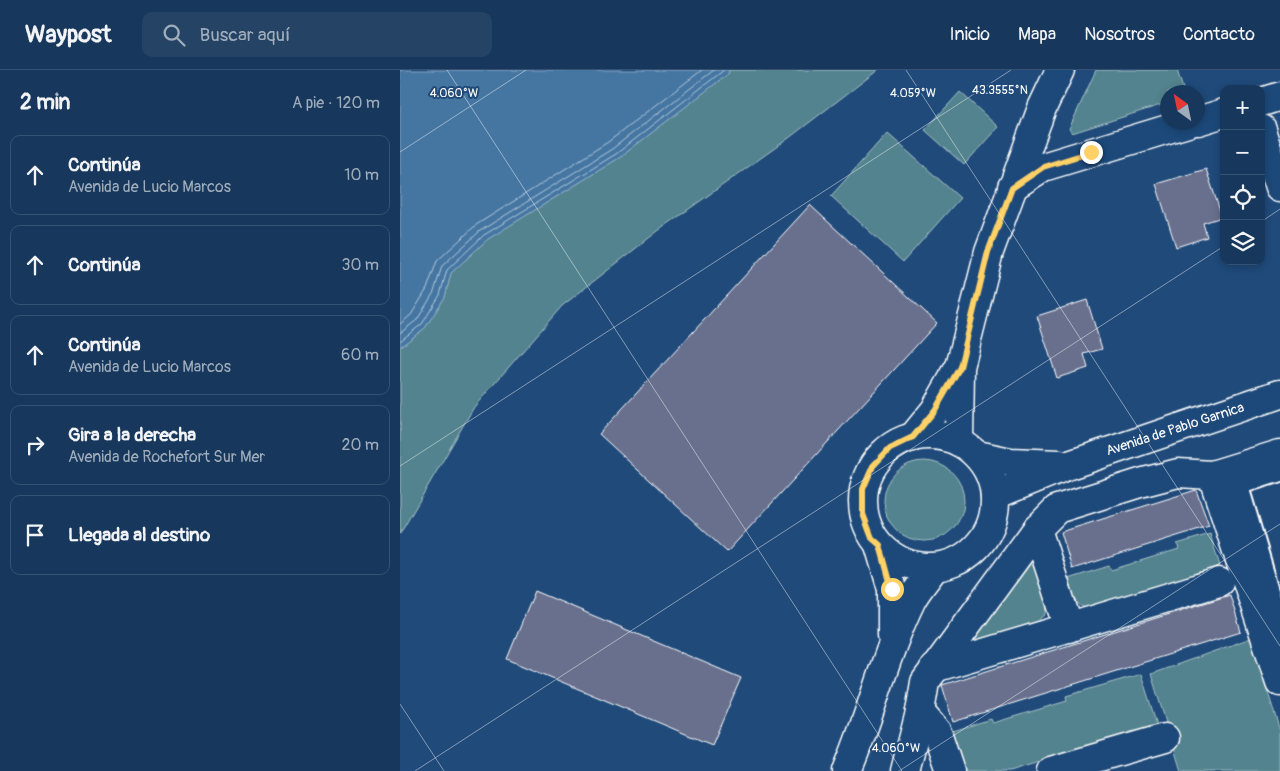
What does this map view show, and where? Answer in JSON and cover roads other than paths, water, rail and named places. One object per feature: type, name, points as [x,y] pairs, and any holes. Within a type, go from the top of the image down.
[{"type":"street","points":[[913,437],[935,410],[960,367],[988,252],[1042,108],[1060,70]]},
{"type":"street","points":[[1265,101],[1280,96]]},
{"type":"street","points":[[1205,118],[1220,114]]},
{"type":"street","points":[[1012,188],[1043,167],[1165,130]]},
{"type":"street","points":[[1261,130],[1280,187]]},
{"type":"street","points":[[960,367],[968,448]]},
{"type":"street","name":"Avenida de Pablo Garnica","points":[[995,494],[1069,465],[1280,394]]},
{"type":"street","points":[[938,436],[968,448],[989,473],[995,494],[994,515],[981,540],[972,551],[954,563],[934,568],[913,566],[890,556],[872,538],[863,514],[863,489],[873,466],[890,448],[913,437],[938,436]]},
{"type":"street","name":"Avenida de Pablo Garnica","points":[[968,448],[1010,462],[1069,465]]},
{"type":"street","points":[[905,771],[920,712],[925,682],[1037,529],[1057,509],[1178,472],[1212,475],[1280,454]]},
{"type":"street","points":[[1280,469],[1239,482],[1236,487],[1280,634]]},
{"type":"street","points":[[1212,475],[1280,682]]},
{"type":"street","points":[[1037,529],[1069,628]]},
{"type":"street","points":[[880,545],[892,589],[892,644]]},
{"type":"street","points":[[848,771],[863,734],[892,644],[913,597],[934,568]]},
{"type":"street","points":[[934,668],[1219,582]]},
{"type":"street","points":[[920,712],[937,732],[950,771]]},
{"type":"street","points":[[1051,771],[1165,738]]},
{"type":"water","points":[[400,70],[729,70],[728,74],[619,158],[488,239],[451,273],[445,297],[425,328],[400,347]]}]
